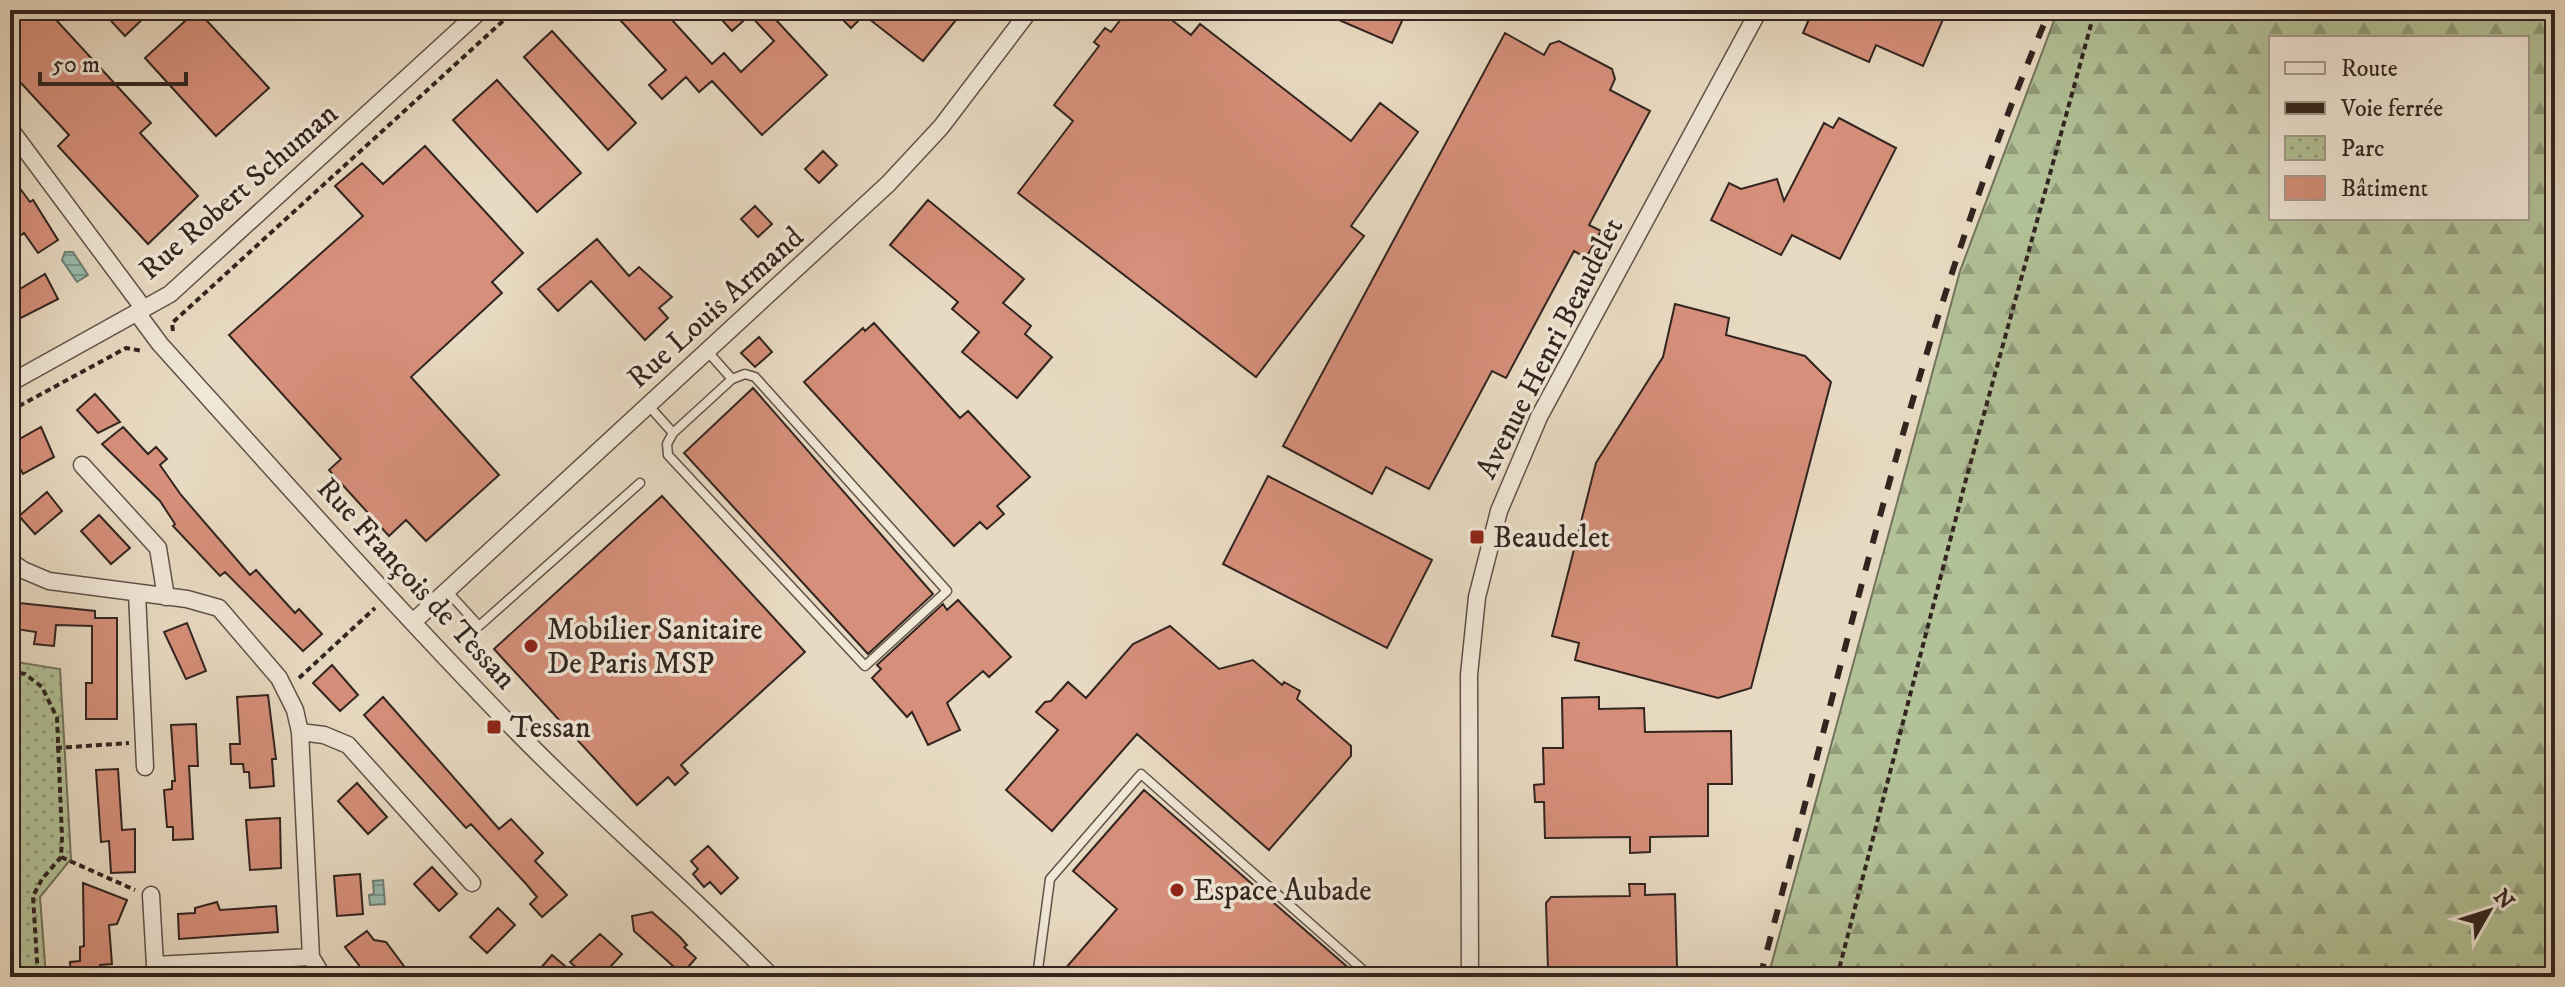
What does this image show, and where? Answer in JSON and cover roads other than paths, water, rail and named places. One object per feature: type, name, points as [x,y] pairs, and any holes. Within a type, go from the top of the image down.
[{"type":"street","name":"Rue Robert Schuman","points":[[10,383],[181,285],[481,10]]},
{"type":"street","name":"Rue Louis Armand","points":[[413,622],[888,184],[941,127],[1030,10]]},
{"type":"street","name":"Avenue Henri Beaudelet","points":[[1470,977],[1469,675],[1477,597],[1499,511],[1539,417],[1759,10]]},
{"type":"street","name":"Rue François de Tessan","points":[[10,129],[140,311],[160,344],[413,622],[586,802],[727,930],[772,977]]},
{"type":"street","points":[[82,465],[158,548],[166,597]]},
{"type":"street","points":[[10,561],[49,581],[166,597],[219,608],[287,689],[300,732],[311,957],[323,977]]},
{"type":"street","points":[[137,593],[145,767]]},
{"type":"street","points":[[300,732],[324,735],[348,745],[472,883]]},
{"type":"street","points":[[151,895],[155,965],[311,957]]},
{"type":"lane","points":[[708,352],[732,379]]},
{"type":"lane","points":[[745,374],[755,377],[947,591],[865,666],[668,455],[667,444],[673,433],[732,379],[745,374]]},
{"type":"lane","points":[[649,406],[673,433]]},
{"type":"lane","points":[[446,590],[479,626],[640,483]]},
{"type":"lane","points":[[1037,977],[1050,879],[1141,774],[1371,977]]},
{"type":"railway","points":[[1760,977],[1855,610],[1923,366],[2003,126],[2050,10]]},
{"type":"place","name":"Beaudelet","points":[[1477,537]]},
{"type":"place","name":"Mobilier Sanitaire De Paris MSP","points":[[531,646]]},
{"type":"place","name":"Tessan","points":[[494,727]]},
{"type":"place","name":"Espace Aubade","points":[[1177,890]]}]
